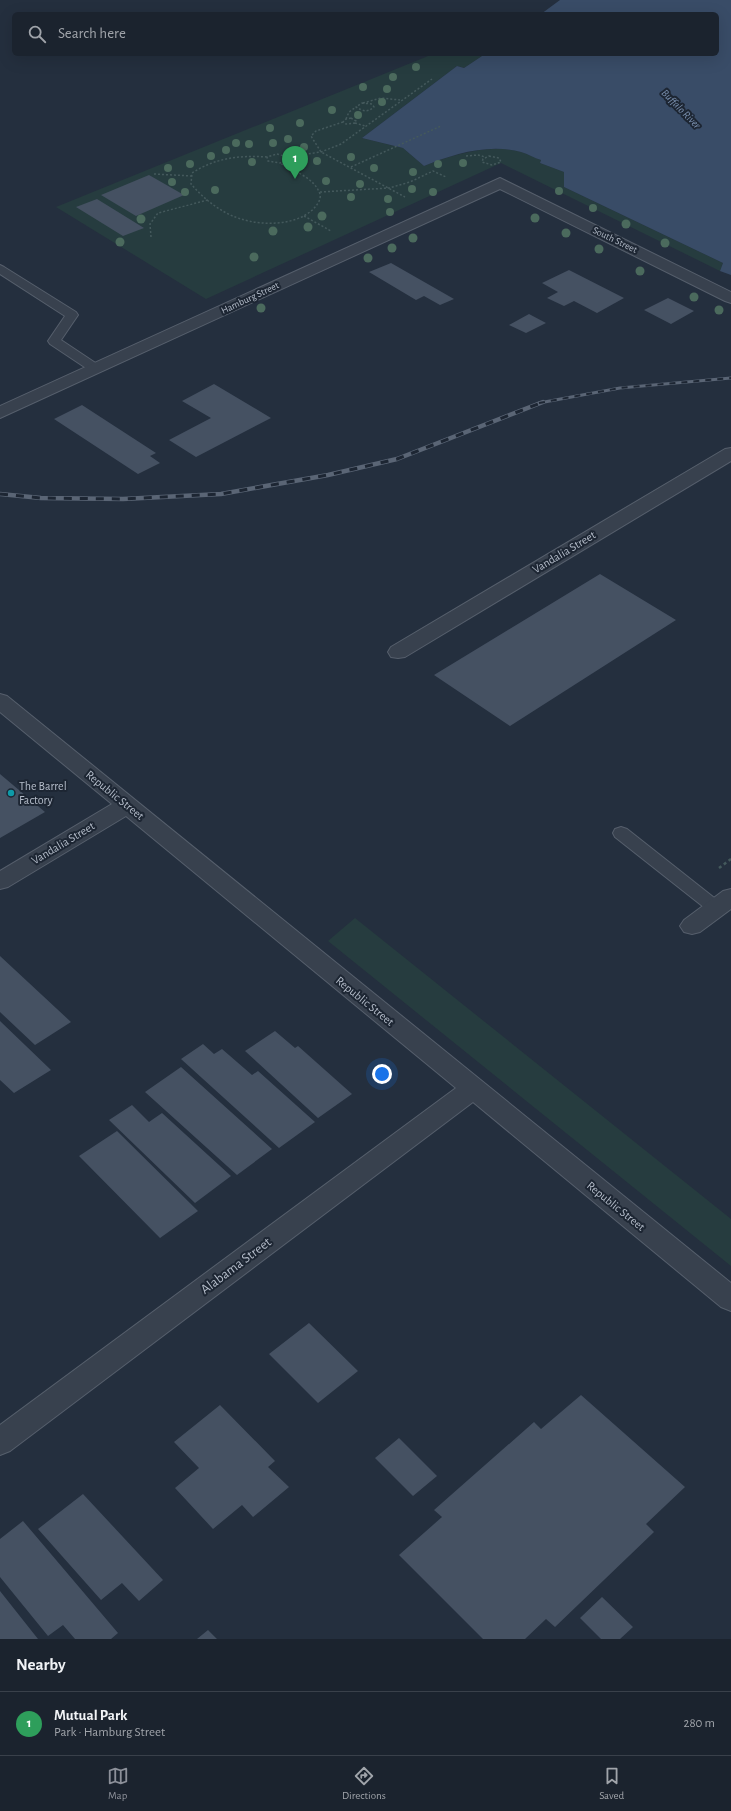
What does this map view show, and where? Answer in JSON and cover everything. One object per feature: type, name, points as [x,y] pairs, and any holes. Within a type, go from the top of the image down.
[{"type":"street","name":"South Street","points":[[500,183],[731,298]]},
{"type":"street","name":"Hamburg Street","points":[[0,413],[500,183]]},
{"type":"street","name":"Vandalia Street","points":[[398,652],[731,453]]},
{"type":"street","name":"Republic Street","points":[[0,701],[472,1089],[731,1299]]},
{"type":"street","name":"Vandalia Street","points":[[0,881],[127,805]]},
{"type":"street","points":[[692,926],[724,903]]},
{"type":"street","name":"Alabama Street","points":[[0,1442],[472,1089]]},
{"type":"lane","points":[[0,269],[72,315],[54,341],[96,370]]},
{"type":"lane","points":[[621,833],[724,903]]},
{"type":"path","points":[[267,157],[268,161],[280,163],[316,186],[320,192],[320,198],[316,207],[303,216],[295,219],[266,223],[243,220],[233,216],[208,200],[191,184],[192,174],[201,167],[218,160],[245,156],[267,157],[277,154],[285,157],[321,152],[341,144],[432,79]]},
{"type":"path","points":[[401,100],[389,97],[380,97],[368,100],[349,112],[343,122],[316,130],[311,136],[321,152],[409,199]]},
{"type":"path","points":[[356,107],[363,111],[373,109],[374,107],[372,104],[362,103]]},
{"type":"path","points":[[346,119],[354,119],[356,121],[355,123]]},
{"type":"path","points":[[343,122],[346,124],[355,123],[365,126]]},
{"type":"path","points":[[351,168],[441,126]]},
{"type":"path","points":[[466,156],[478,155],[485,157]]},
{"type":"path","points":[[280,163],[285,160],[285,157]]},
{"type":"path","points":[[320,192],[389,188],[410,182],[433,171],[451,179]]},
{"type":"path","points":[[154,174],[192,176]]},
{"type":"path","points":[[151,237],[150,223],[153,217],[158,213],[208,200]]},
{"type":"path","points":[[303,216],[334,233]]},
{"type":"green space","points":[[428,56],[482,56],[464,68],[457,66],[362,138],[403,148],[424,166],[459,154],[485,150],[497,149],[524,153],[541,160],[540,163],[564,172],[564,187],[723,263],[720,271],[501,163],[206,299],[56,207]]},
{"type":"green space","points":[[355,918],[731,1219],[731,1266],[328,941]]},
{"type":"water","name":"Buffalo River","points":[[560,0],[731,0],[731,275],[720,271],[723,263],[564,187],[564,172],[540,163],[541,160],[524,153],[509,150],[484,149],[447,157],[424,166],[403,148],[362,138],[457,66],[464,68],[482,56],[719,56],[719,12],[544,12]]},
{"type":"building","points":[[149,175],[184,195],[136,216],[101,195]]},
{"type":"building","points":[[97,199],[144,228],[123,236],[76,207]]},
{"type":"building","points":[[391,263],[454,299],[440,305],[424,296],[416,300],[369,272]]},
{"type":"building","points":[[569,270],[624,298],[597,313],[574,301],[564,306],[547,298],[558,292],[542,283]]},
{"type":"building","points":[[668,298],[694,311],[671,324],[644,310]]},
{"type":"building","points":[[529,314],[546,323],[526,333],[509,325]]},
{"type":"building","points":[[214,384],[271,418],[196,457],[169,440],[211,418],[182,401]]},
{"type":"building","points":[[82,405],[156,453],[150,456],[160,463],[138,474],[54,419]]},
{"type":"building","points":[[600,574],[676,620],[510,726],[434,675]]},
{"type":"building","name":"The Barrel Factory","points":[[0,774],[45,812],[0,838]]},
{"type":"building","points":[[0,956],[71,1022],[35,1045],[0,1012]]},
{"type":"building","points":[[0,1021],[51,1070],[14,1093],[0,1080]]},
{"type":"building","points":[[275,1031],[295,1048],[298,1046],[352,1094],[318,1118],[245,1051]]},
{"type":"building","points":[[203,1044],[214,1054],[222,1049],[252,1075],[258,1071],[315,1122],[279,1148],[181,1059]]},
{"type":"building","points":[[181,1067],[272,1149],[237,1175],[145,1092]]},
{"type":"building","points":[[132,1105],[149,1122],[162,1113],[231,1176],[195,1203],[109,1120]]},
{"type":"building","points":[[117,1131],[198,1211],[160,1238],[79,1156]]},
{"type":"building","points":[[309,1323],[358,1371],[318,1403],[269,1354]]},
{"type":"building","points":[[581,1395],[685,1487],[646,1524],[654,1532],[555,1627],[546,1619],[525,1639],[483,1639],[399,1555],[442,1517],[434,1510],[534,1422],[541,1429]]},
{"type":"building","points":[[220,1405],[275,1461],[268,1467],[289,1487],[253,1517],[242,1505],[213,1529],[175,1488],[199,1468],[174,1442]]},
{"type":"building","points":[[399,1438],[437,1476],[413,1496],[375,1458]]},
{"type":"building","points":[[83,1494],[163,1580],[139,1601],[122,1583],[101,1600],[38,1529]]},
{"type":"building","points":[[23,1521],[118,1633],[111,1639],[75,1639],[63,1625],[48,1636],[0,1577],[0,1539]]},
{"type":"building","points":[[0,1591],[38,1639],[0,1639]]},
{"type":"building","points":[[602,1597],[633,1627],[620,1639],[601,1639],[580,1618]]},
{"type":"building","points":[[208,1630],[217,1639],[197,1639]]},
{"type":"railway","points":[[542,402],[620,388],[731,378]]},
{"type":"railway","points":[[0,494],[41,498],[123,499],[221,494],[328,475],[397,459],[542,402]]},
{"type":"place","name":"Mutual Park","points":[[295,179]]},
{"type":"place","name":"The Barrel Factory","points":[[11,793]]}]
